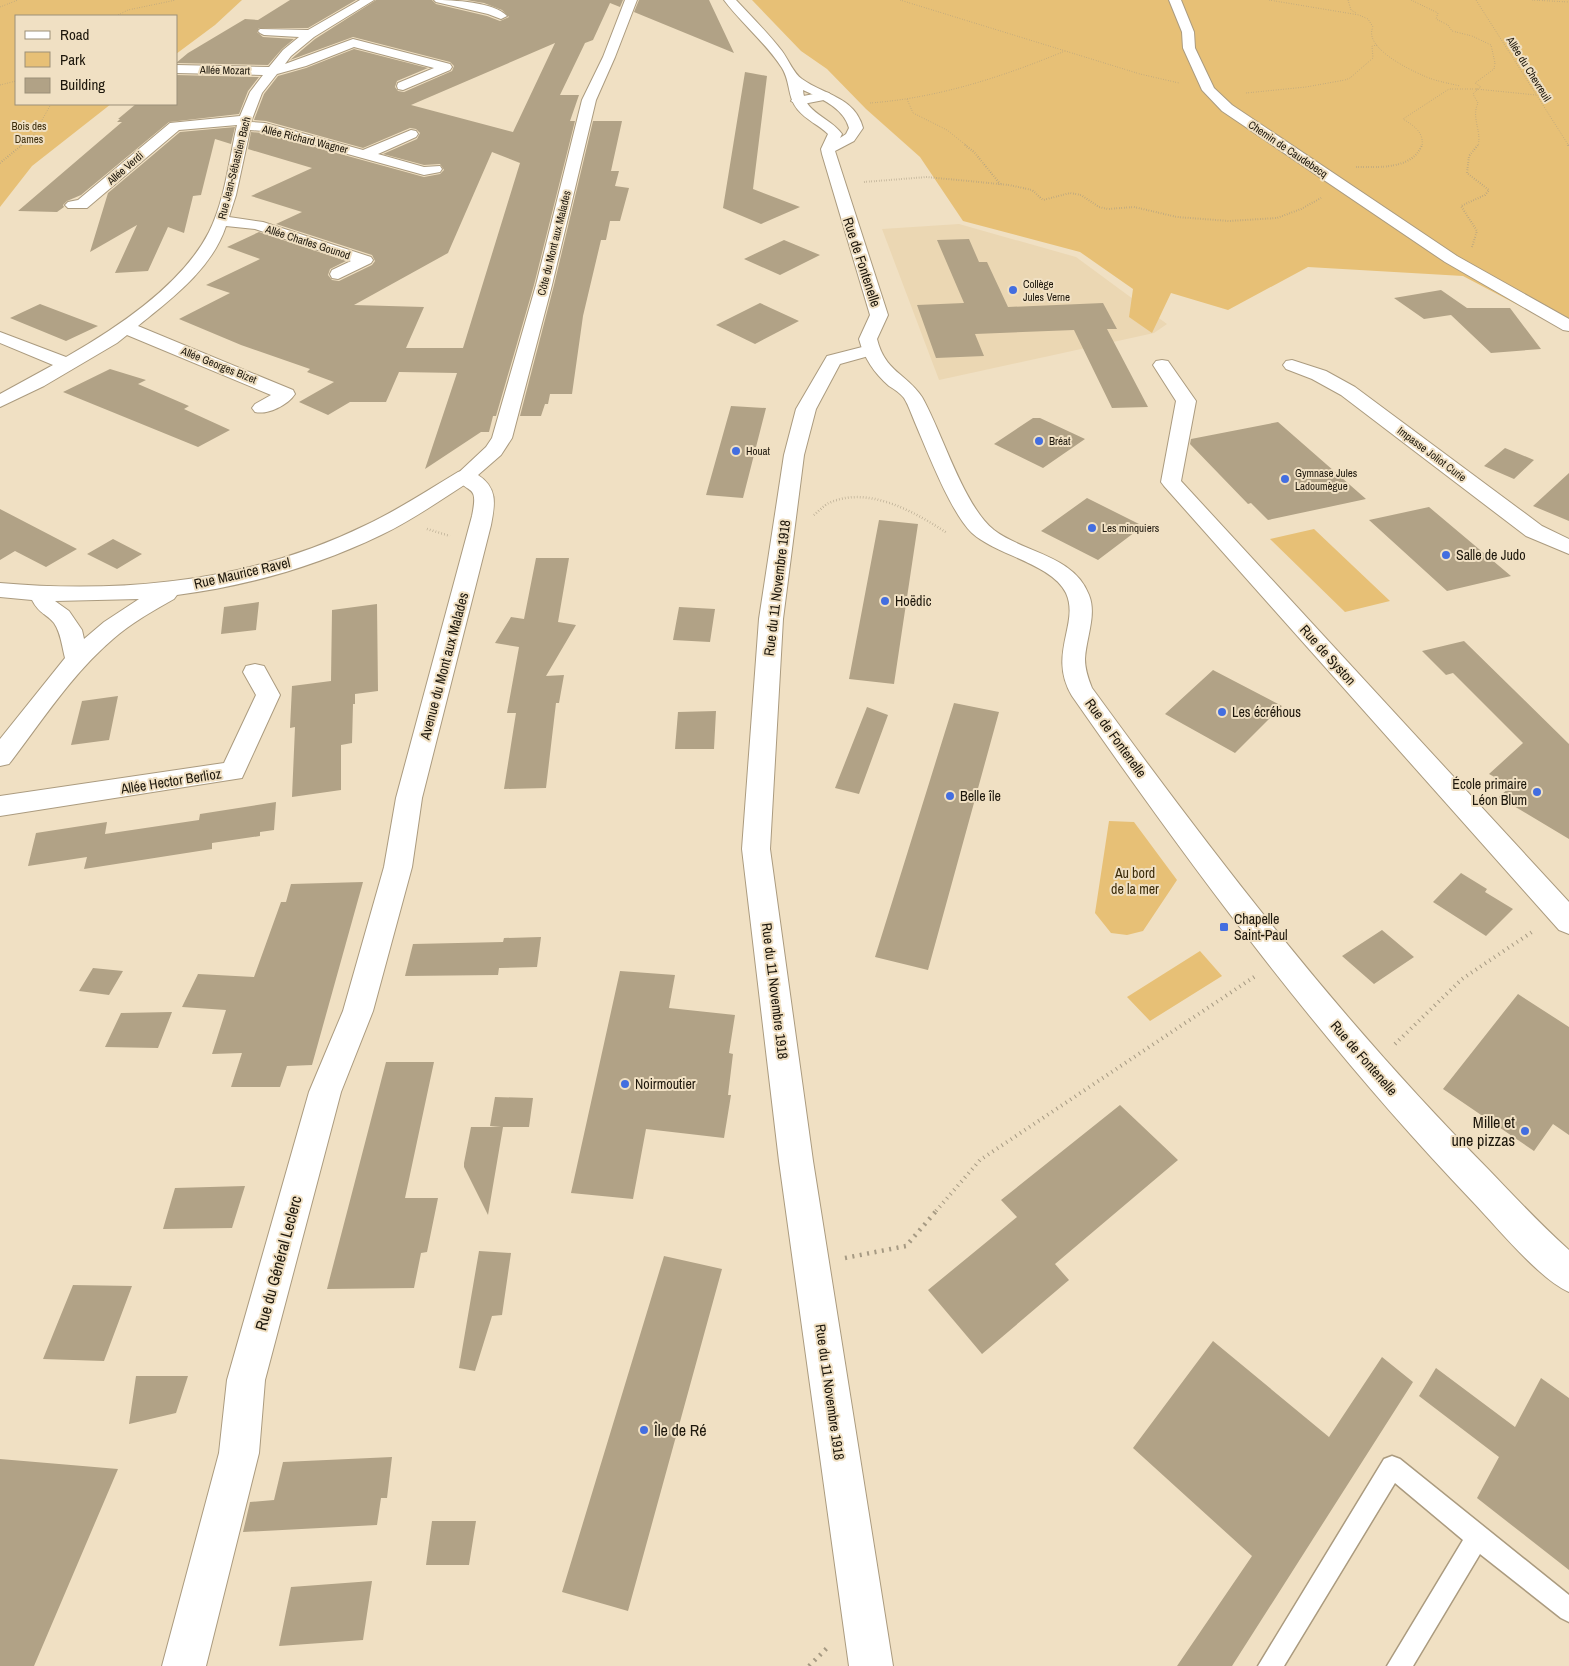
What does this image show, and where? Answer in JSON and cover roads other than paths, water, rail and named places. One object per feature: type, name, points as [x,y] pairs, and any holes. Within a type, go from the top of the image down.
[{"type":"street","name":"Rue Jean-Sébastien Bach","points":[[0,401],[127,328],[180,284],[203,256],[221,221],[229,195],[245,123],[256,92],[287,53],[310,34],[368,0]]},
{"type":"street","points":[[440,0],[492,11],[501,16]]},
{"type":"street","name":"Côte du Mont aux Malades","points":[[465,476],[494,451],[502,438],[544,286],[589,100],[609,57],[631,0]]},
{"type":"street","points":[[730,0],[776,50],[796,81],[798,101],[824,96]]},
{"type":"street","name":"Chemin de Caudebecq","points":[[1175,0],[1188,32],[1189,48],[1208,90],[1223,105],[1451,259],[1569,326]]},
{"type":"street","points":[[264,31],[310,34]]},
{"type":"street","name":"Allée Mozart","points":[[178,68],[273,71],[302,63],[353,43],[446,67],[402,86]]},
{"type":"street","points":[[796,81],[839,104],[855,118],[856,127],[852,136],[828,149]]},
{"type":"street","name":"Rue de Fontenelle","points":[[798,101],[810,115],[830,126],[835,134],[828,149],[879,315],[868,339],[870,350],[879,366],[911,394],[960,498],[976,525],[994,540],[1047,566],[1070,582],[1078,595],[1082,609],[1072,663],[1074,678],[1281,962],[1422,1123],[1569,1274]]},
{"type":"street","points":[[160,123],[175,126],[245,123]]},
{"type":"street","name":"Allée Richard Wagner","points":[[245,123],[424,171],[435,169]]},
{"type":"street","name":"Allée Verdi","points":[[73,205],[82,205],[175,126]]},
{"type":"street","name":"Allée Richard Wagner","points":[[365,154],[411,134]]},
{"type":"street","name":"Allée Charles Gounod","points":[[221,221],[257,225],[365,260],[338,274]]},
{"type":"street","name":"Allée Georges Bizet","points":[[127,328],[286,394],[262,408]]},
{"type":"street","points":[[0,337],[67,364]]},
{"type":"street","name":"Rue du 11 Novembre 1918","points":[[870,350],[833,360],[806,409],[794,455],[771,619],[756,849],[796,1161],[871,1666]]},
{"type":"street","name":"Rue de Syston","points":[[1162,365],[1186,401],[1171,482],[1565,917]]},
{"type":"street","name":"Impasse Joliot Curie","points":[[1292,365],[1319,375],[1348,390],[1534,531],[1569,548]]},
{"type":"street","name":"Rue Maurice Ravel","points":[[0,590],[40,594],[103,595],[176,588],[265,570],[340,545],[373,530],[465,476]]},
{"type":"street","name":"Avenue du Mont aux Malades","points":[[398,866],[409,798],[486,501],[485,492],[479,485],[465,476]]},
{"type":"street","points":[[0,757],[77,659],[117,623],[176,588]]},
{"type":"street","points":[[40,594],[47,607],[61,616],[70,630],[77,659]]},
{"type":"street","name":"Allée Hector Berlioz","points":[[0,806],[233,771],[268,695],[255,672]]},
{"type":"street","name":"Rue du Général Leclerc","points":[[184,1666],[240,1453],[246,1380],[325,1092],[358,1011],[398,866]]},
{"type":"lane","points":[[1270,1666],[1392,1467],[1569,1610]]},
{"type":"lane","points":[[1399,1666],[1477,1537]]},
{"type":"place","name":"Collège Jules Verne","points":[[1013,290]]},
{"type":"place","name":"Bréat","points":[[1039,441]]},
{"type":"place","name":"Houat","points":[[736,451]]},
{"type":"place","name":"Gymnase Jules Ladoumègue","points":[[1285,479]]},
{"type":"place","name":"Les minquiers","points":[[1092,528]]},
{"type":"place","name":"Salle de Judo","points":[[1446,555]]},
{"type":"place","name":"Hoëdic","points":[[885,601]]},
{"type":"place","name":"Les écréhous","points":[[1222,712]]},
{"type":"place","name":"École primaire Léon Blum","points":[[1537,792]]},
{"type":"place","name":"Belle île","points":[[950,796]]},
{"type":"place","name":"Chapelle Saint-Paul","points":[[1224,927]]},
{"type":"place","name":"Noirmoutier","points":[[625,1084]]},
{"type":"place","name":"Mille et une pizzas","points":[[1525,1131]]},
{"type":"place","name":"Île de Ré","points":[[644,1430]]},
{"type":"park label","name":"Bois des Dames","points":[[29,132]]},
{"type":"park label","name":"Au bord de la mer","points":[[1135,882]]}]
